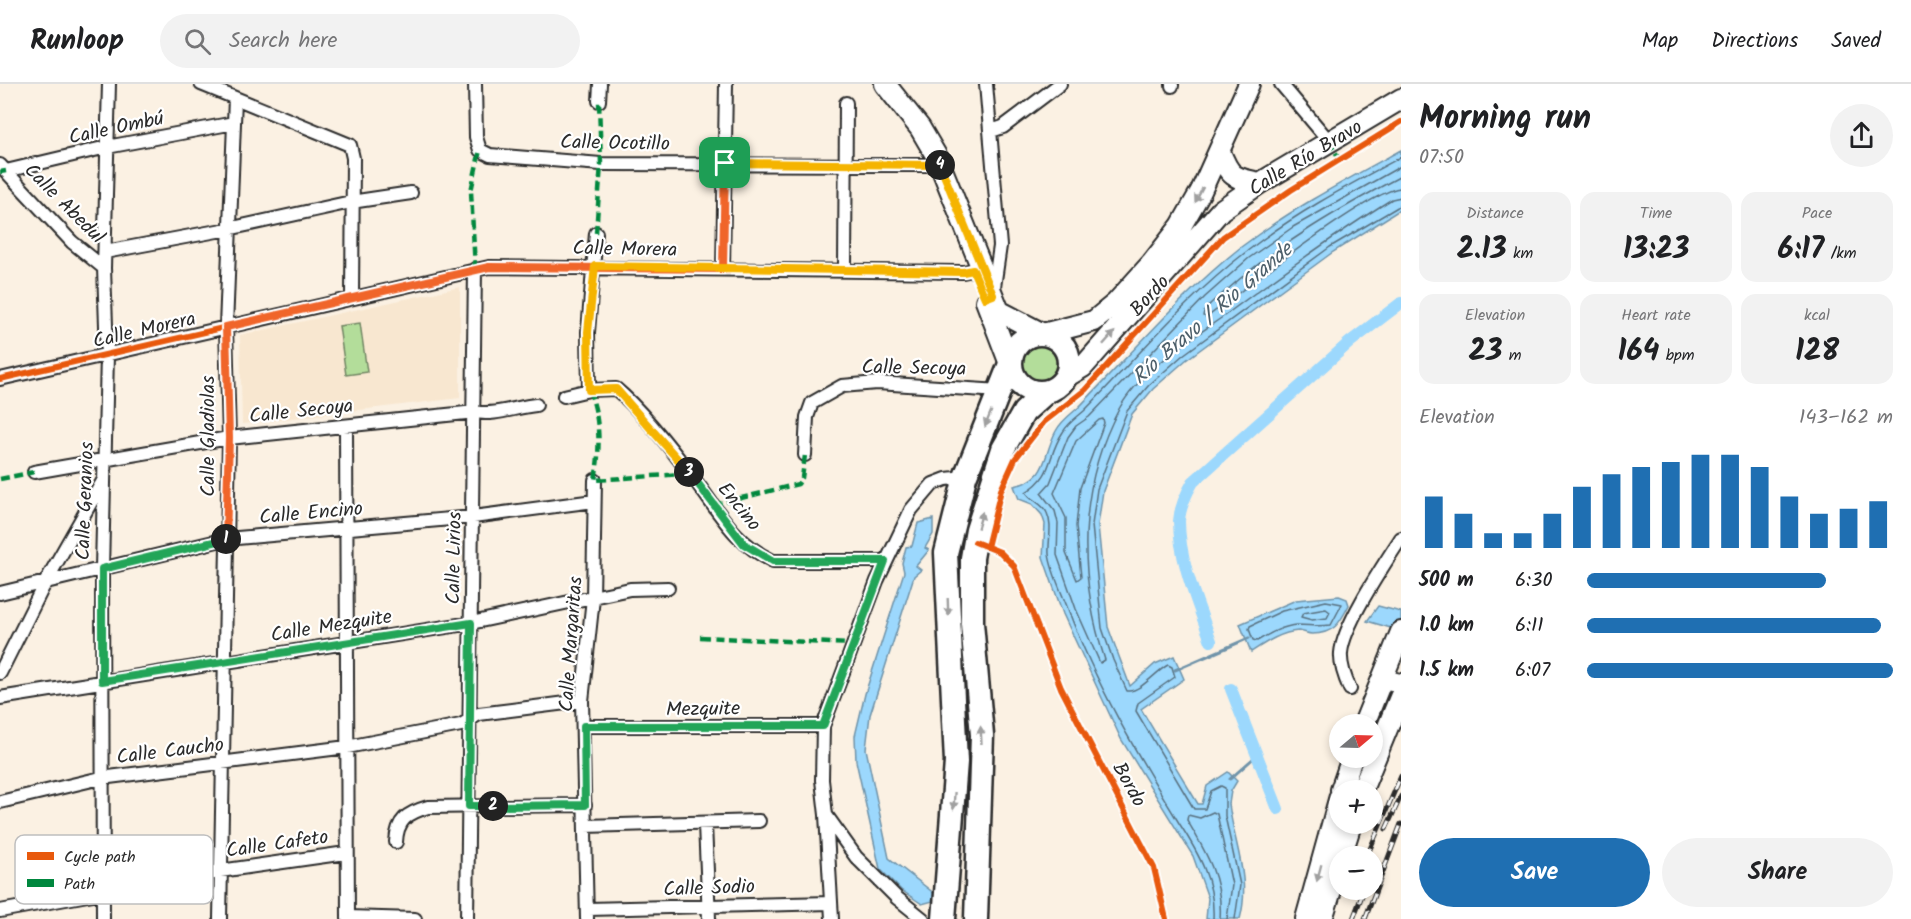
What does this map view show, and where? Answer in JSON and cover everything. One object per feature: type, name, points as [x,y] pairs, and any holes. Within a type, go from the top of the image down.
[{"type":"highway","points":[[944,919],[956,762],[946,553],[965,477],[1016,345],[1033,335],[1052,336],[1066,349],[1069,368],[1066,377],[1054,390],[1037,393],[1021,387],[1012,373],[1010,364]]},
{"type":"highway","points":[[976,919],[982,735],[970,583],[977,530],[1003,449],[1024,412],[1045,393]]},
{"type":"highway","points":[[953,681],[977,680]]},
{"type":"main road","points":[[874,84],[910,128],[936,165],[973,270],[989,297],[1001,314],[1043,334],[1094,321],[1116,303],[1181,226],[1220,152],[1250,84]]},
{"type":"main road","points":[[885,84],[920,128],[989,297],[1010,364]]},
{"type":"main road","name":"Calle Río Bravo","points":[[1066,377],[1083,367],[1212,219],[1236,198],[1401,99]]},
{"type":"main road","points":[[1220,152],[1234,177],[1260,183]]},
{"type":"main road","points":[[1371,714],[1392,681],[1401,632]]},
{"type":"main road","points":[[1366,780],[1399,704],[1392,681]]},
{"type":"main road","points":[[1306,919],[1329,834]]},
{"type":"main road","points":[[1322,919],[1329,896]]},
{"type":"street","name":"Calle Geranios","points":[[102,835],[102,569],[106,355],[104,268],[109,84]]},
{"type":"street","points":[[201,84],[350,145],[353,158],[352,298]]},
{"type":"street","name":"Calle Ocotillo","points":[[475,84],[476,137],[480,150],[490,155],[601,164],[936,165]]},
{"type":"street","points":[[599,101],[600,84]]},
{"type":"street","points":[[723,269],[726,84]]},
{"type":"street","points":[[986,84],[1000,246],[989,297]]},
{"type":"street","points":[[991,131],[1003,127],[1060,84]]},
{"type":"street","points":[[1281,84],[1329,141]]},
{"type":"street","name":"Calle Gladiolas","points":[[220,919],[229,438],[226,327],[228,230],[235,98]]},
{"type":"street","points":[[846,103],[846,269]]},
{"type":"street","name":"Calle Ombú","points":[[3,168],[234,123]]},
{"type":"street","name":"Calle Abedul","points":[[3,168],[72,242],[104,268]]},
{"type":"street","points":[[105,252],[228,230],[351,202],[411,193]]},
{"type":"street","points":[[564,396],[589,390],[588,332],[596,233]]},
{"type":"street","name":"Calle Morera","points":[[0,379],[475,269],[595,266],[963,272],[973,270]]},
{"type":"street","name":"Calle Lirios","points":[[467,919],[475,269]]},
{"type":"street","name":"Calle Secoya","points":[[805,455],[807,417],[812,403],[842,386],[877,383],[999,391]]},
{"type":"street","name":"Encino","points":[[589,390],[610,387],[620,392],[688,470],[744,544],[773,561],[885,561]]},
{"type":"street","name":"Calle Secoya","points":[[34,472],[229,438],[474,412],[485,414],[510,407],[536,405]]},
{"type":"street","points":[[346,426],[348,918],[415,919]]},
{"type":"street","points":[[0,673],[45,584],[105,477]]},
{"type":"street","points":[[832,919],[822,780],[823,726],[885,561],[911,510],[933,484],[946,479],[965,477]]},
{"type":"street","name":"Calle Margaritas","points":[[588,914],[582,701],[593,598],[595,480]]},
{"type":"street","name":"Calle Encino","points":[[0,593],[226,539],[473,517],[594,501]]},
{"type":"street","points":[[1350,689],[1342,664],[1343,643],[1375,580],[1401,538]]},
{"type":"street","name":"Calle Mezquite","points":[[0,698],[471,623],[630,589],[668,588]]},
{"type":"street","name":"Calle Caucho","points":[[0,802],[102,778],[184,765],[222,764],[347,747],[462,725],[480,714],[582,701]]},
{"type":"street","name":"Mezquite","points":[[584,726],[823,726]]},
{"type":"street","points":[[396,842],[396,828],[400,822],[416,810],[428,807],[585,805]]},
{"type":"street","points":[[826,814],[856,857],[897,898],[923,919]]},
{"type":"street","points":[[585,826],[759,821]]},
{"type":"street","points":[[705,824],[708,913]]},
{"type":"street","name":"Calle Cafeto","points":[[213,872],[346,853]]},
{"type":"street","name":"Calle Sodio","points":[[588,914],[708,913],[831,903]]},
{"type":"street","name":"Calle Cafeto","points":[[0,911],[36,904]]},
{"type":"street","name":"Calle Geranios","points":[[102,904],[103,919]]},
{"type":"shaded area","points":[[460,287],[460,398],[242,424],[240,335]]},
{"type":"green space","points":[[360,323],[367,372],[346,375],[339,326]]},
{"type":"green space","points":[[1039,346],[1051,351],[1056,363],[1051,375],[1039,380],[1027,375],[1022,363],[1027,351]]},
{"type":"water","name":"Río Bravo / Rio Grande","points":[[1401,150],[1401,209],[1333,252],[1186,360],[1153,389],[1132,414],[1103,491],[1098,525],[1108,627],[1130,686],[1155,664],[1174,656],[1184,679],[1141,709],[1198,804],[1202,804],[1207,786],[1228,772],[1237,781],[1231,791],[1229,804],[1243,875],[1243,904],[1240,919],[1206,919],[1208,898],[1193,856],[1121,739],[1063,614],[1043,557],[1045,524],[1042,515],[1032,504],[1019,499],[1014,486],[1025,483],[1039,472],[1056,431],[1066,418],[1219,265],[1260,233],[1299,208]]},
{"type":"water","points":[[933,519],[933,534],[925,548],[929,550],[916,566],[921,570],[914,576],[870,715],[866,749],[889,858],[935,894],[933,901],[922,904],[901,890],[880,869],[856,761],[855,736],[865,694],[904,572],[902,563],[906,547],[912,546],[918,523]]},
{"type":"water","points":[[1339,596],[1347,599],[1349,605],[1339,622],[1331,630],[1310,634],[1298,631],[1285,633],[1251,652],[1240,624],[1296,600]]},
{"type":"water","points":[[1378,606],[1401,612],[1401,631],[1367,621]]},
{"type":"waterway","points":[[1211,641],[1190,582],[1182,551],[1179,521],[1190,487],[1350,342],[1401,303]]},
{"type":"waterway","points":[[1175,670],[1249,638]]},
{"type":"waterway","points":[[1231,689],[1278,809]]},
{"type":"waterway","points":[[1230,779],[1256,756]]},
{"type":"railway","points":[[1371,846],[1401,776]]},
{"type":"railway","points":[[1386,829],[1401,796]]},
{"type":"railway","points":[[1365,919],[1401,824]]},
{"type":"railway","points":[[1353,919],[1360,900]]},
{"type":"marked path","points":[[596,233],[601,164],[599,101]]},
{"type":"marked path","points":[[1329,141],[1340,160]]},
{"type":"marked path","points":[[475,269],[471,191],[480,150]]},
{"type":"marked path","points":[[0,172],[6,171]]},
{"type":"marked path","points":[[589,390],[596,412],[598,435],[595,480],[682,474],[688,470]]},
{"type":"marked path","points":[[713,505],[798,484],[802,478],[805,455]]},
{"type":"marked path","points":[[0,479],[34,472]]},
{"type":"marked path","points":[[700,637],[852,644]]},
{"type":"cycle path","name":"Bordo","points":[[987,547],[1001,490],[1015,459],[1044,422],[1085,390],[1223,237],[1291,190],[1401,122]]},
{"type":"cycle path","points":[[0,379],[489,267],[963,272],[973,270]]},
{"type":"cycle path","name":"Bordo","points":[[975,542],[1000,552],[1014,566],[1061,688],[1154,868],[1166,919]]},
{"type":"route","points":[[725,163],[723,269],[595,266],[489,267],[467,270],[226,327],[229,438],[226,539],[102,569],[102,681],[471,623],[469,806],[585,805],[584,726],[596,728],[823,726],[885,561],[773,561],[757,553],[731,531],[688,470],[620,392],[610,387],[589,390],[588,332],[595,266],[659,268],[723,269],[846,269],[963,272],[973,270],[985,298],[993,295],[953,192],[940,165],[725,163]]}]
